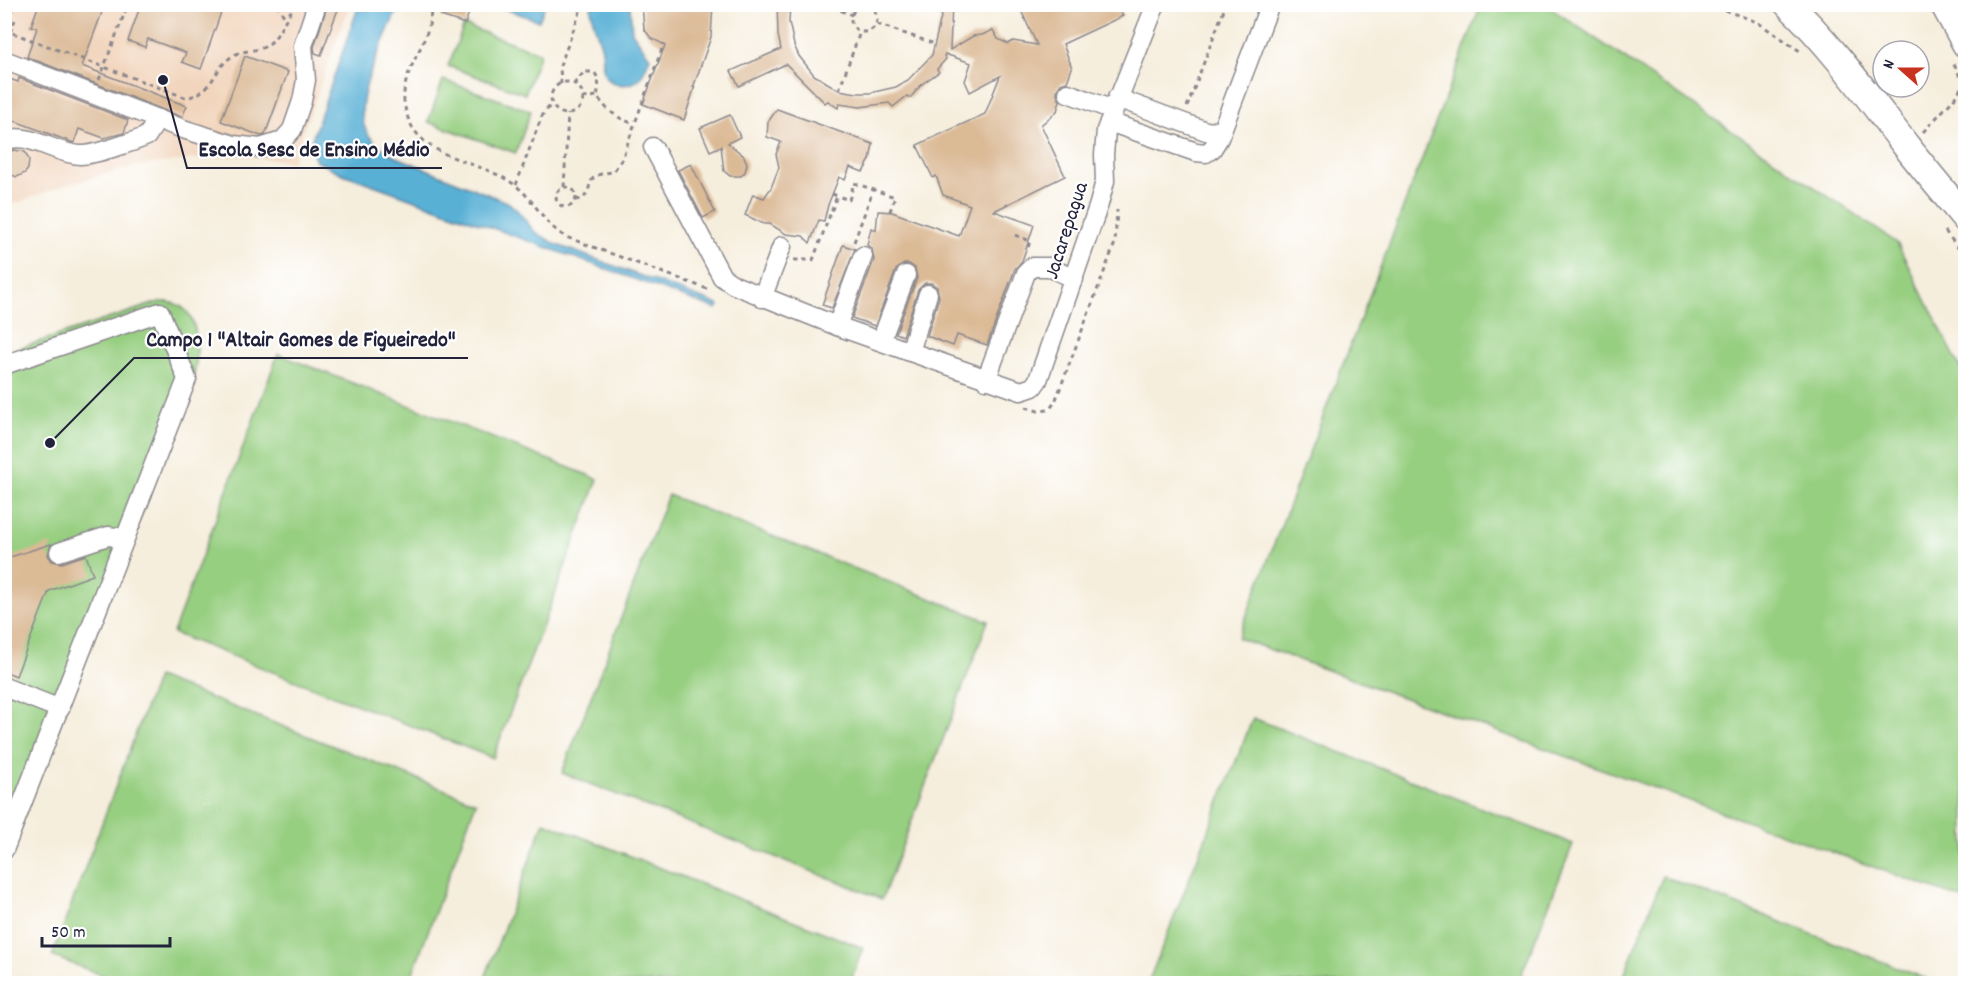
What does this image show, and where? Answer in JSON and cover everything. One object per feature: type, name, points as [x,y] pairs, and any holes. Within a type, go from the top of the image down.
[{"type":"highway","points":[[1788,4],[1809,24],[1857,80],[1908,148],[1953,221]]},
{"type":"highway","points":[[1944,4],[1957,49]]},
{"type":"lane","points":[[4,60],[158,119],[234,145],[260,148],[282,141],[292,130],[302,102],[306,80],[303,46],[317,4]]},
{"type":"lane","name":"Jacarepagua","points":[[986,380],[1021,391],[1033,387],[1038,380],[1100,204],[1105,181],[1106,130],[1156,4]]},
{"type":"lane","points":[[1068,93],[1113,110],[1196,152],[1206,153],[1212,149],[1223,127],[1270,4]]},
{"type":"lane","points":[[1113,110],[1181,123],[1210,132],[1223,127]]},
{"type":"lane","points":[[4,141],[12,137],[23,137],[53,150],[82,156],[147,136],[158,119]]},
{"type":"lane","points":[[653,147],[722,277],[762,298],[986,380],[1026,273],[1032,267],[1049,267],[1074,279]]},
{"type":"lane","points":[[762,298],[780,250]]},
{"type":"lane","points":[[837,326],[863,256]]},
{"type":"lane","points":[[881,340],[906,275]]},
{"type":"lane","points":[[910,352],[928,294]]},
{"type":"lane","points":[[4,365],[160,312],[187,379],[4,850]]},
{"type":"lane","points":[[59,552],[104,537],[125,538]]},
{"type":"lane","points":[[4,687],[60,709]]},
{"type":"path","points":[[33,4],[38,7]]},
{"type":"path","points":[[94,93],[128,4]]},
{"type":"path","points":[[277,4],[285,18]]},
{"type":"path","points":[[4,32],[10,32],[187,98],[196,95],[215,78],[230,58],[247,50],[263,48],[270,43],[285,18],[297,4]]},
{"type":"path","points":[[430,4],[430,24],[407,82],[404,100],[413,128],[426,145],[502,177],[516,186],[529,197],[549,223],[566,237],[712,291]]},
{"type":"path","points":[[561,84],[560,66],[583,4]]},
{"type":"path","points":[[824,4],[852,15]]},
{"type":"path","points":[[1181,123],[1226,4]]},
{"type":"path","points":[[1708,4],[1757,22],[1806,54]]},
{"type":"path","points":[[852,15],[859,8],[869,6],[876,14],[877,24]]},
{"type":"path","points":[[852,15],[853,25],[860,32]]},
{"type":"path","points":[[860,32],[870,31],[877,24]]},
{"type":"path","points":[[877,24],[935,44]]},
{"type":"path","points":[[839,90],[860,32]]},
{"type":"path","points":[[568,114],[564,187],[557,194],[559,204],[568,206],[584,197],[594,176],[613,172],[617,167],[664,43]]},
{"type":"path","points":[[1908,148],[1953,100],[1964,84],[1957,49]]},
{"type":"path","points":[[574,84],[584,72],[594,72],[598,81],[597,96],[608,111],[619,119],[635,124]]},
{"type":"path","points":[[516,186],[542,116],[552,103],[553,92],[561,84],[574,84],[579,87],[583,98],[579,109],[568,114],[558,111],[552,103]]},
{"type":"path","points":[[583,98],[597,96]]},
{"type":"path","points":[[832,194],[849,200],[854,183],[895,197],[889,214]]},
{"type":"path","points":[[564,187],[573,190],[576,200]]},
{"type":"path","points":[[863,256],[866,249],[853,244],[873,190]]},
{"type":"path","points":[[780,250],[795,260],[813,260],[837,196]]},
{"type":"path","points":[[1953,221],[1965,258]]},
{"type":"path","points":[[1014,235],[1030,241],[1027,250],[1032,267]]},
{"type":"shaded area","points":[[5,5],[350,5],[292,162],[244,156],[136,166],[66,185],[5,207]]},
{"type":"green space","points":[[1481,5],[1546,5],[1897,243],[1965,377],[1965,900],[1238,638]]},
{"type":"green space","points":[[464,25],[540,53],[525,94],[448,66]]},
{"type":"green space","points":[[443,80],[531,111],[516,153],[428,122]]},
{"type":"green space","points":[[159,302],[173,303],[190,317],[197,341],[193,379],[5,864],[5,353]]},
{"type":"green space","points":[[278,354],[598,479],[493,758],[173,633]]},
{"type":"green space","points":[[668,495],[988,621],[882,899],[562,773]]},
{"type":"green space","points":[[157,677],[476,802],[409,983],[123,983],[52,956]]},
{"type":"green space","points":[[1253,718],[1573,844],[1518,983],[1148,983]]},
{"type":"green space","points":[[544,822],[863,948],[850,983],[483,983]]},
{"type":"green space","points":[[1663,876],[1937,983],[1621,983]]},
{"type":"water","points":[[359,5],[399,5],[372,67],[363,102],[362,117],[366,130],[375,142],[397,157],[509,203],[535,232],[555,244],[719,305],[717,309],[343,174],[316,161],[311,142]]},
{"type":"water","points":[[494,5],[545,5],[539,21]]},
{"type":"water","points":[[591,5],[630,5],[632,32],[650,57],[643,73],[636,81],[626,85],[615,83],[604,73],[602,50],[592,17]]},
{"type":"building","points":[[39,4],[105,4],[82,66],[187,106],[182,117],[27,57],[37,28],[31,26]]},
{"type":"building","points":[[141,4],[224,4],[201,69],[182,62],[186,53],[148,39],[145,47],[128,41]]},
{"type":"building","points":[[328,4],[340,4],[321,55],[315,53],[314,47]]},
{"type":"building","points":[[445,4],[472,4],[465,24],[441,16]]},
{"type":"building","points":[[642,4],[713,4],[711,37],[684,120],[643,104],[665,45],[651,38],[644,29]]},
{"type":"building","points":[[777,4],[790,4],[789,22],[794,45],[799,56],[814,75],[839,90],[870,93],[896,87],[908,80],[932,55],[944,4],[952,4],[950,50],[973,36],[993,30],[998,39],[1008,44],[1013,41],[1037,45],[1018,4],[1116,4],[1123,16],[1063,44],[1072,68],[1067,82],[1061,84],[1057,90],[1060,101],[1057,111],[1041,125],[1065,176],[994,211],[1034,225],[1022,261],[1015,269],[987,345],[957,335],[953,346],[927,336],[939,297],[937,287],[931,283],[925,283],[918,290],[903,336],[896,333],[917,278],[915,268],[909,264],[904,264],[896,270],[875,326],[852,318],[874,260],[872,249],[867,245],[871,228],[876,230],[878,211],[892,212],[959,236],[970,205],[943,195],[936,176],[933,178],[917,145],[985,114],[1000,76],[970,92],[965,81],[971,63],[945,54],[946,59],[937,69],[939,72],[922,84],[910,98],[907,96],[893,107],[889,103],[860,107],[839,104],[838,108],[828,101],[825,103],[786,64],[739,86],[731,71],[781,49]]},
{"type":"building","points":[[245,56],[288,72],[265,135],[261,136],[221,121]]},
{"type":"building","points":[[4,77],[18,82],[19,78],[128,120],[124,133],[104,138],[79,129],[74,143],[4,117]]},
{"type":"building","points":[[777,109],[873,144],[870,160],[863,172],[850,167],[845,180],[839,177],[824,221],[819,220],[810,243],[803,236],[786,234],[770,224],[764,224],[745,215],[753,194],[764,198],[771,188],[779,167],[776,154],[781,142],[767,137],[768,122]]},
{"type":"building","points":[[730,115],[740,137],[728,143],[744,156],[747,164],[741,176],[730,176],[724,171],[721,146],[710,151],[700,128]]},
{"type":"building","points":[[14,150],[25,152],[29,160],[28,169],[17,177],[4,172],[4,154]]},
{"type":"building","points":[[691,164],[715,212],[703,218],[678,170]]},
{"type":"building","points":[[843,245],[855,249],[832,308],[822,305]]},
{"type":"building","points":[[51,544],[48,555],[52,561],[62,563],[86,555],[93,575],[49,591],[16,676],[4,671],[4,559]]},
{"type":"place","name":"Escola Sesc de Ensino Médio","points":[[163,80]]},
{"type":"place","name":"Campo 1 \"Altair Gomes de Figueiredo\"","points":[[50,443]]}]
